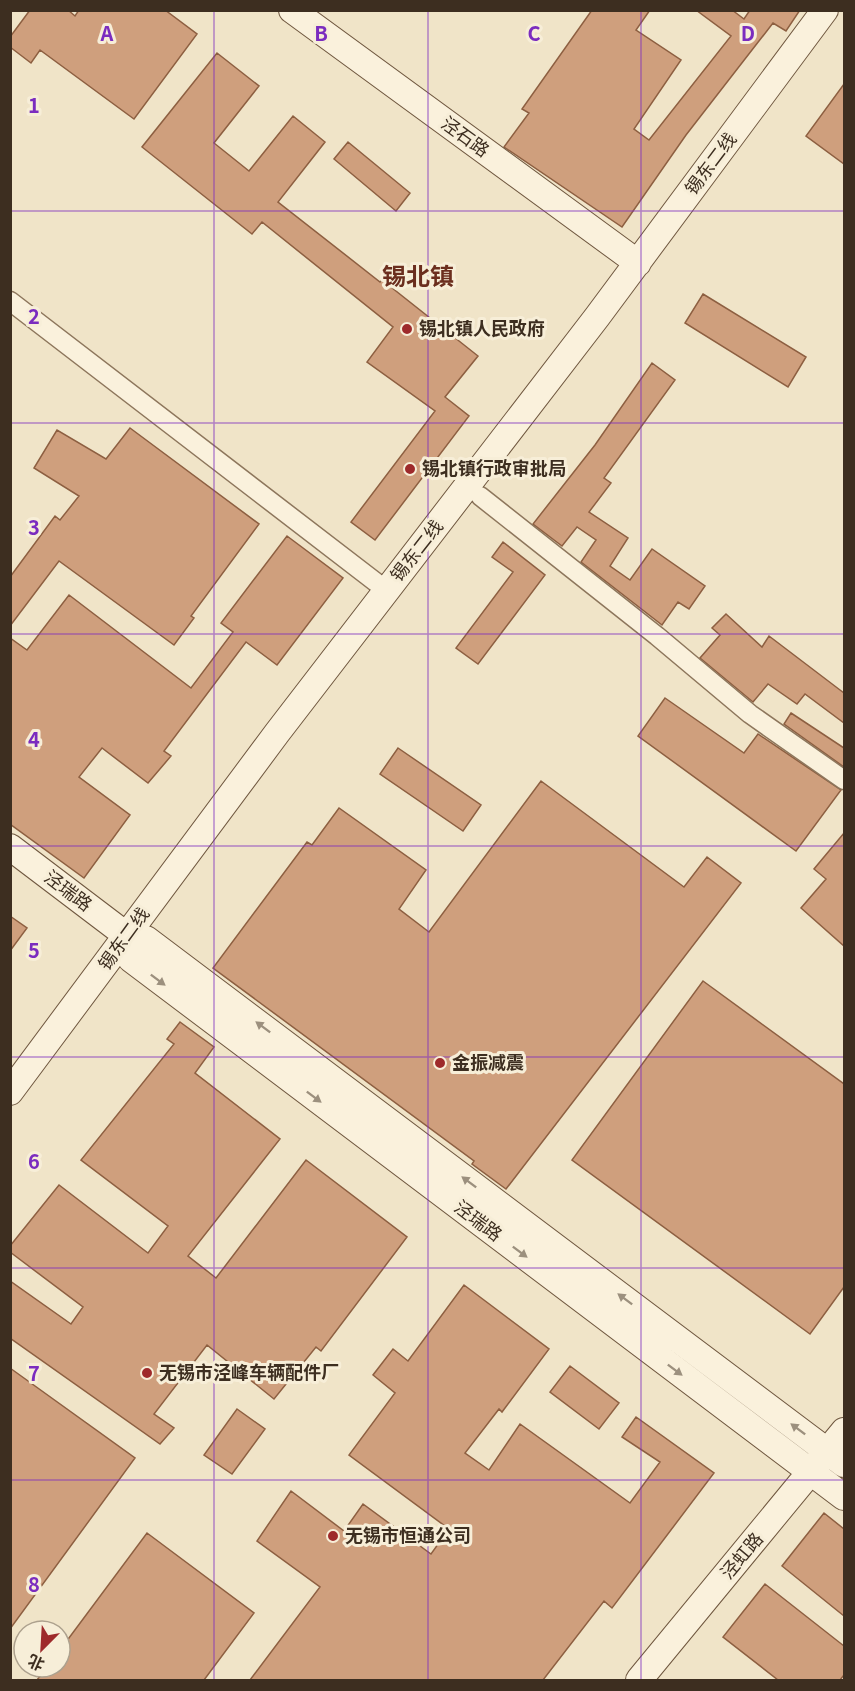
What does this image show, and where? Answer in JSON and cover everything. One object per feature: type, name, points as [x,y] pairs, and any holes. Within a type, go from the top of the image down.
[{"type":"street","name":"泾石路","points":[[292,10],[638,263]]},
{"type":"street","name":"锡东二线","points":[[10,1092],[386,590],[638,263],[825,10]]},
{"type":"street","points":[[10,301],[386,590]]},
{"type":"street","points":[[480,496],[657,636],[750,714],[844,780]]},
{"type":"street","name":"泾瑞路","points":[[10,847],[126,935],[146,939],[836,1458]]},
{"type":"street","name":"泾瑞路","points":[[126,935],[131,959],[844,1497]]},
{"type":"street","name":"泾虹路","points":[[639,1680],[811,1472],[836,1458],[844,1431]]},
{"type":"building","points":[[30,10],[68,10],[75,16],[79,10],[165,10],[197,34],[134,119],[40,50],[31,63],[10,47],[10,37]]},
{"type":"building","points":[[592,10],[650,10],[636,30],[681,60],[634,129],[649,140],[731,36],[696,10],[732,10],[744,19],[750,10],[800,10],[786,31],[773,23],[686,135],[622,227],[504,147],[529,113],[522,109]]},
{"type":"building","points":[[217,53],[259,86],[214,143],[249,171],[293,116],[325,142],[278,202],[478,356],[445,397],[469,416],[375,540],[351,522],[435,411],[367,362],[393,327],[262,222],[252,234],[142,147]]},
{"type":"building","points":[[844,84],[844,164],[806,136]]},
{"type":"building","points":[[348,142],[410,193],[396,211],[334,159]]},
{"type":"building","points":[[703,294],[806,357],[788,387],[685,323]]},
{"type":"building","points":[[652,363],[675,380],[604,478],[611,483],[589,512],[628,538],[610,566],[630,580],[652,549],[705,586],[689,609],[678,602],[662,625],[581,562],[596,540],[577,527],[562,546],[533,524],[595,445]]},
{"type":"building","points":[[130,428],[259,524],[191,616],[194,618],[174,645],[59,561],[10,626],[10,577],[55,516],[60,520],[79,496],[34,468],[57,430],[106,459]]},
{"type":"building","points":[[287,536],[343,578],[277,665],[246,642],[164,751],[171,756],[148,783],[102,748],[79,777],[130,815],[84,878],[10,824],[10,638],[27,650],[69,595],[191,688],[233,632],[221,623]]},
{"type":"building","points":[[503,542],[545,575],[478,664],[456,648],[513,572],[492,557]]},
{"type":"building","points":[[726,614],[762,647],[769,636],[844,693],[844,723],[805,694],[797,704],[768,684],[753,702],[700,658],[720,635],[712,628]]},
{"type":"building","points":[[665,698],[744,753],[758,734],[841,790],[796,851],[638,736]]},
{"type":"building","points":[[791,713],[844,748],[844,767],[784,724]]},
{"type":"building","points":[[398,748],[481,805],[463,831],[380,774]]},
{"type":"building","name":"金振减震","points":[[541,781],[684,887],[707,857],[741,883],[506,1189],[472,1164],[474,1161],[213,968],[307,842],[312,845],[339,808],[426,870],[399,909],[429,932]]},
{"type":"building","points":[[844,833],[844,946],[801,908],[826,879],[814,869]]},
{"type":"building","points":[[10,916],[27,928],[10,951]]},
{"type":"building","points":[[703,981],[844,1084],[844,1287],[810,1334],[572,1160]]},
{"type":"building","points":[[180,1022],[214,1047],[195,1073],[280,1139],[188,1256],[216,1278],[306,1160],[407,1237],[321,1351],[316,1347],[274,1399],[207,1345],[154,1414],[174,1428],[160,1444],[10,1338],[10,1281],[71,1324],[83,1307],[10,1252],[10,1246],[59,1185],[148,1253],[168,1226],[81,1160],[174,1044],[167,1039]]},
{"type":"building","points":[[464,1285],[549,1349],[502,1412],[499,1409],[465,1453],[489,1470],[520,1424],[630,1503],[660,1462],[622,1437],[636,1417],[714,1473],[612,1608],[604,1601],[543,1680],[250,1680],[320,1587],[257,1541],[291,1491],[344,1531],[363,1504],[431,1554],[449,1529],[349,1455],[395,1393],[373,1375],[393,1349],[408,1361]]},
{"type":"building","points":[[570,1366],[619,1403],[599,1429],[550,1392]]},
{"type":"building","points":[[10,1368],[135,1458],[17,1619],[12,1619],[10,1629]]},
{"type":"building","points":[[237,1409],[265,1429],[232,1474],[204,1455]]},
{"type":"building","points":[[824,1513],[844,1529],[844,1616],[782,1566]]},
{"type":"building","points":[[147,1533],[254,1613],[204,1680],[37,1680],[72,1679],[72,1634]]},
{"type":"building","points":[[765,1584],[844,1646],[844,1675],[840,1680],[778,1680],[723,1637]]},
{"type":"place","name":"锡北镇人民政府","points":[[407,329]]},
{"type":"place","name":"锡北镇行政审批局","points":[[410,469]]},
{"type":"place","name":"金振减震","points":[[440,1063]]},
{"type":"place","name":"无锡市泾峰车辆配件厂","points":[[147,1373]]},
{"type":"place","name":"无锡市恒通公司","points":[[333,1536]]},
{"type":"district","name":"锡北镇","points":[[418,277]]}]
